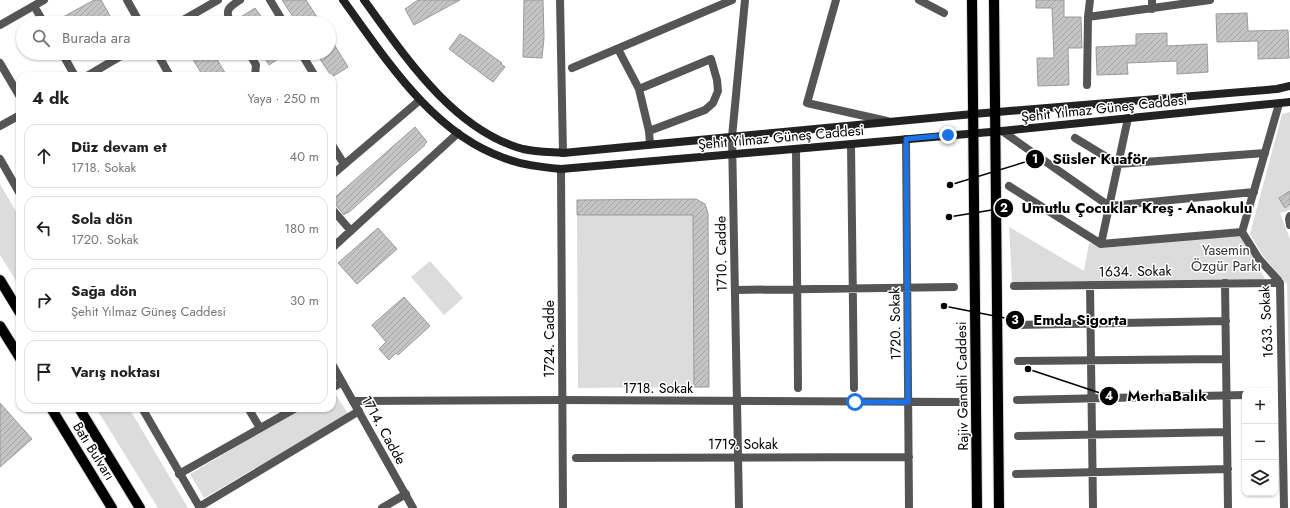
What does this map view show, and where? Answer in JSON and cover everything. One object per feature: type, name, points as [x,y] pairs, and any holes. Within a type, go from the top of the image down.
[{"type":"main road","name":"Şehit Yılmaz Güneş Caddesi","points":[[343,0],[384,56],[420,100],[437,116],[458,133],[482,149],[530,166],[561,169],[998,131],[1290,102]]},
{"type":"main road","name":"Şehit Yılmaz Güneş Caddesi","points":[[364,0],[398,47],[423,78],[462,116],[491,135],[509,144],[524,149],[563,153],[994,112],[1272,89],[1290,86]]},
{"type":"main road","name":"Rajiv Gandhi Caddesi","points":[[972,0],[978,508]]},
{"type":"main road","points":[[994,0],[994,112],[998,131],[999,508]]},
{"type":"main road","points":[[0,280],[16,306]]},
{"type":"main road","points":[[0,327],[16,352]]},
{"type":"main road","name":"Batı Bulvarı","points":[[53,412],[112,508]]},
{"type":"main road","name":"Batı Bulvarı","points":[[81,412],[140,508]]},
{"type":"street","points":[[16,16],[44,0]]},
{"type":"street","points":[[127,0],[136,16]]},
{"type":"street","points":[[190,16],[218,0]]},
{"type":"street","points":[[228,16],[228,10],[230,7],[240,0]]},
{"type":"street","points":[[270,0],[280,16]]},
{"type":"street","points":[[560,0],[563,153]]},
{"type":"street","points":[[572,68],[732,0]]},
{"type":"street","name":"1710. Cadde","points":[[740,508],[732,137],[745,0]]},
{"type":"street","points":[[836,0],[807,103],[890,122]]},
{"type":"street","points":[[919,0],[944,13]]},
{"type":"street","points":[[1087,85],[1088,17],[1090,0]]},
{"type":"street","points":[[1088,17],[1152,4],[1210,0]]},
{"type":"street","points":[[34,6],[40,16]]},
{"type":"street","points":[[0,25],[16,16]]},
{"type":"street","points":[[618,49],[639,89],[649,131],[650,144]]},
{"type":"street","points":[[639,89],[711,59],[717,80],[718,91],[713,103],[705,110],[649,131]]},
{"type":"street","points":[[66,60],[73,72]]},
{"type":"street","points":[[94,72],[114,60]]},
{"type":"street","points":[[161,60],[168,72]]},
{"type":"street","points":[[253,60],[256,65],[255,72]]},
{"type":"street","points":[[305,60],[313,72]]},
{"type":"street","points":[[0,63],[16,90]]},
{"type":"street","points":[[336,171],[420,100]]},
{"type":"street","points":[[1009,186],[1101,244],[1242,232],[1279,104]]},
{"type":"street","points":[[0,126],[16,117]]},
{"type":"street","points":[[1101,244],[1128,118]]},
{"type":"street","points":[[998,131],[1109,206],[1254,192]]},
{"type":"street","points":[[336,244],[458,133]]},
{"type":"street","points":[[1075,138],[1118,164],[1265,153]]},
{"type":"street","name":"1720. Sokak","points":[[906,139],[910,508]]},
{"type":"street","points":[[851,144],[854,388]]},
{"type":"street","points":[[796,148],[798,388]]},
{"type":"street","points":[[336,151],[344,164]]},
{"type":"street","points":[[0,159],[16,187]]},
{"type":"street","name":"1724. Cadde","points":[[561,169],[563,508]]},
{"type":"street","points":[[336,214],[350,231]]},
{"type":"street","points":[[1290,216],[1288,219],[1290,225]]},
{"type":"street","name":"1633. Sokak","points":[[1242,232],[1259,259],[1280,283],[1279,394],[1284,508]]},
{"type":"street","points":[[1225,283],[1228,508]]},
{"type":"street","name":"1634. Sokak","points":[[1014,286],[1280,283]]},
{"type":"street","points":[[1090,285],[1093,508]]},
{"type":"street","points":[[735,290],[954,287]]},
{"type":"street","points":[[1016,325],[1226,321]]},
{"type":"street","points":[[1018,361],[1226,359]]},
{"type":"street","name":"1714. Cadde","points":[[336,371],[413,508]]},
{"type":"street","points":[[336,386],[342,382]]},
{"type":"street","points":[[1017,400],[1242,395]]},
{"type":"street","name":"1718. Sokak","points":[[353,401],[562,400],[962,402]]},
{"type":"street","points":[[144,412],[199,508],[359,411]]},
{"type":"street","points":[[250,412],[260,428]]},
{"type":"street","points":[[179,474],[289,412]]},
{"type":"street","points":[[1018,436],[1227,432]]},
{"type":"street","name":"1719. Sokak","points":[[576,458],[909,457]]},
{"type":"street","points":[[1016,474],[1228,469]]},
{"type":"street","points":[[382,508],[406,494]]},
{"type":"green space","points":[[1290,112],[1290,210],[1280,213],[1290,239],[1290,405],[1287,284],[1263,256],[1250,234],[1282,114]]},
{"type":"green space","points":[[0,184],[16,211],[16,281],[0,255]]},
{"type":"green space","points":[[577,215],[693,215],[694,387],[578,388]]},
{"type":"green space","name":"Yasemin Özgür Parkı","points":[[1009,227],[1084,271],[1089,243],[1104,248],[1240,235],[1265,279],[1012,282]]},
{"type":"green space","points":[[430,261],[463,298],[444,315],[411,277]]},
{"type":"green space","points":[[336,395],[348,414],[204,498],[190,474],[295,412],[336,412]]},
{"type":"green space","points":[[98,412],[131,412],[188,508],[158,508]]},
{"type":"building","points":[[94,0],[101,0],[110,16],[65,16]]},
{"type":"building","points":[[282,0],[306,0],[316,16],[292,16]]},
{"type":"building","points":[[418,0],[460,0],[414,25],[405,9]]},
{"type":"building","points":[[524,0],[543,0],[544,38],[542,58],[523,57]]},
{"type":"building","points":[[1036,0],[1064,0],[1064,17],[1081,17],[1082,48],[1068,48],[1069,85],[1038,86],[1037,58],[1054,58],[1052,8],[1036,8]]},
{"type":"building","points":[[255,8],[261,16],[242,16]]},
{"type":"building","points":[[1247,13],[1248,31],[1288,30],[1289,58],[1258,59],[1258,41],[1217,42],[1216,14]]},
{"type":"building","points":[[1167,33],[1167,46],[1207,44],[1208,72],[1177,74],[1177,61],[1127,63],[1128,74],[1097,75],[1096,47],[1136,45],[1136,34]]},
{"type":"building","points":[[460,34],[502,63],[501,64],[505,67],[493,82],[449,49]]},
{"type":"building","points":[[336,47],[348,67],[336,74],[336,72],[329,72],[321,60],[336,60]]},
{"type":"building","points":[[193,60],[217,60],[225,72],[201,72]]},
{"type":"building","points":[[266,60],[276,60],[269,65]]},
{"type":"building","points":[[415,127],[427,142],[348,213],[347,212],[344,215],[336,205],[336,196]]},
{"type":"building","points":[[1290,191],[1290,204],[1285,208],[1279,198]]},
{"type":"building","points":[[696,199],[705,204],[708,213],[709,387],[694,387],[693,215],[577,215],[577,200]]},
{"type":"building","points":[[378,228],[397,249],[357,284],[338,263]]},
{"type":"building","points":[[404,297],[430,326],[398,355],[396,353],[389,360],[379,349],[386,342],[372,325]]},
{"type":"building","points":[[0,403],[32,439],[0,467]]},
{"type":"place","name":"Süsler Kuaför","points":[[950,185]]},
{"type":"place","name":"Umutlu Çocuklar Kreş - Anaokulu","points":[[949,217]]},
{"type":"place","name":"Emda Sigorta","points":[[944,306]]},
{"type":"place","name":"MerhaBalık","points":[[1028,369]]},
{"type":"route","points":[[855,402],[908,402],[906,139],[948,135]]}]
